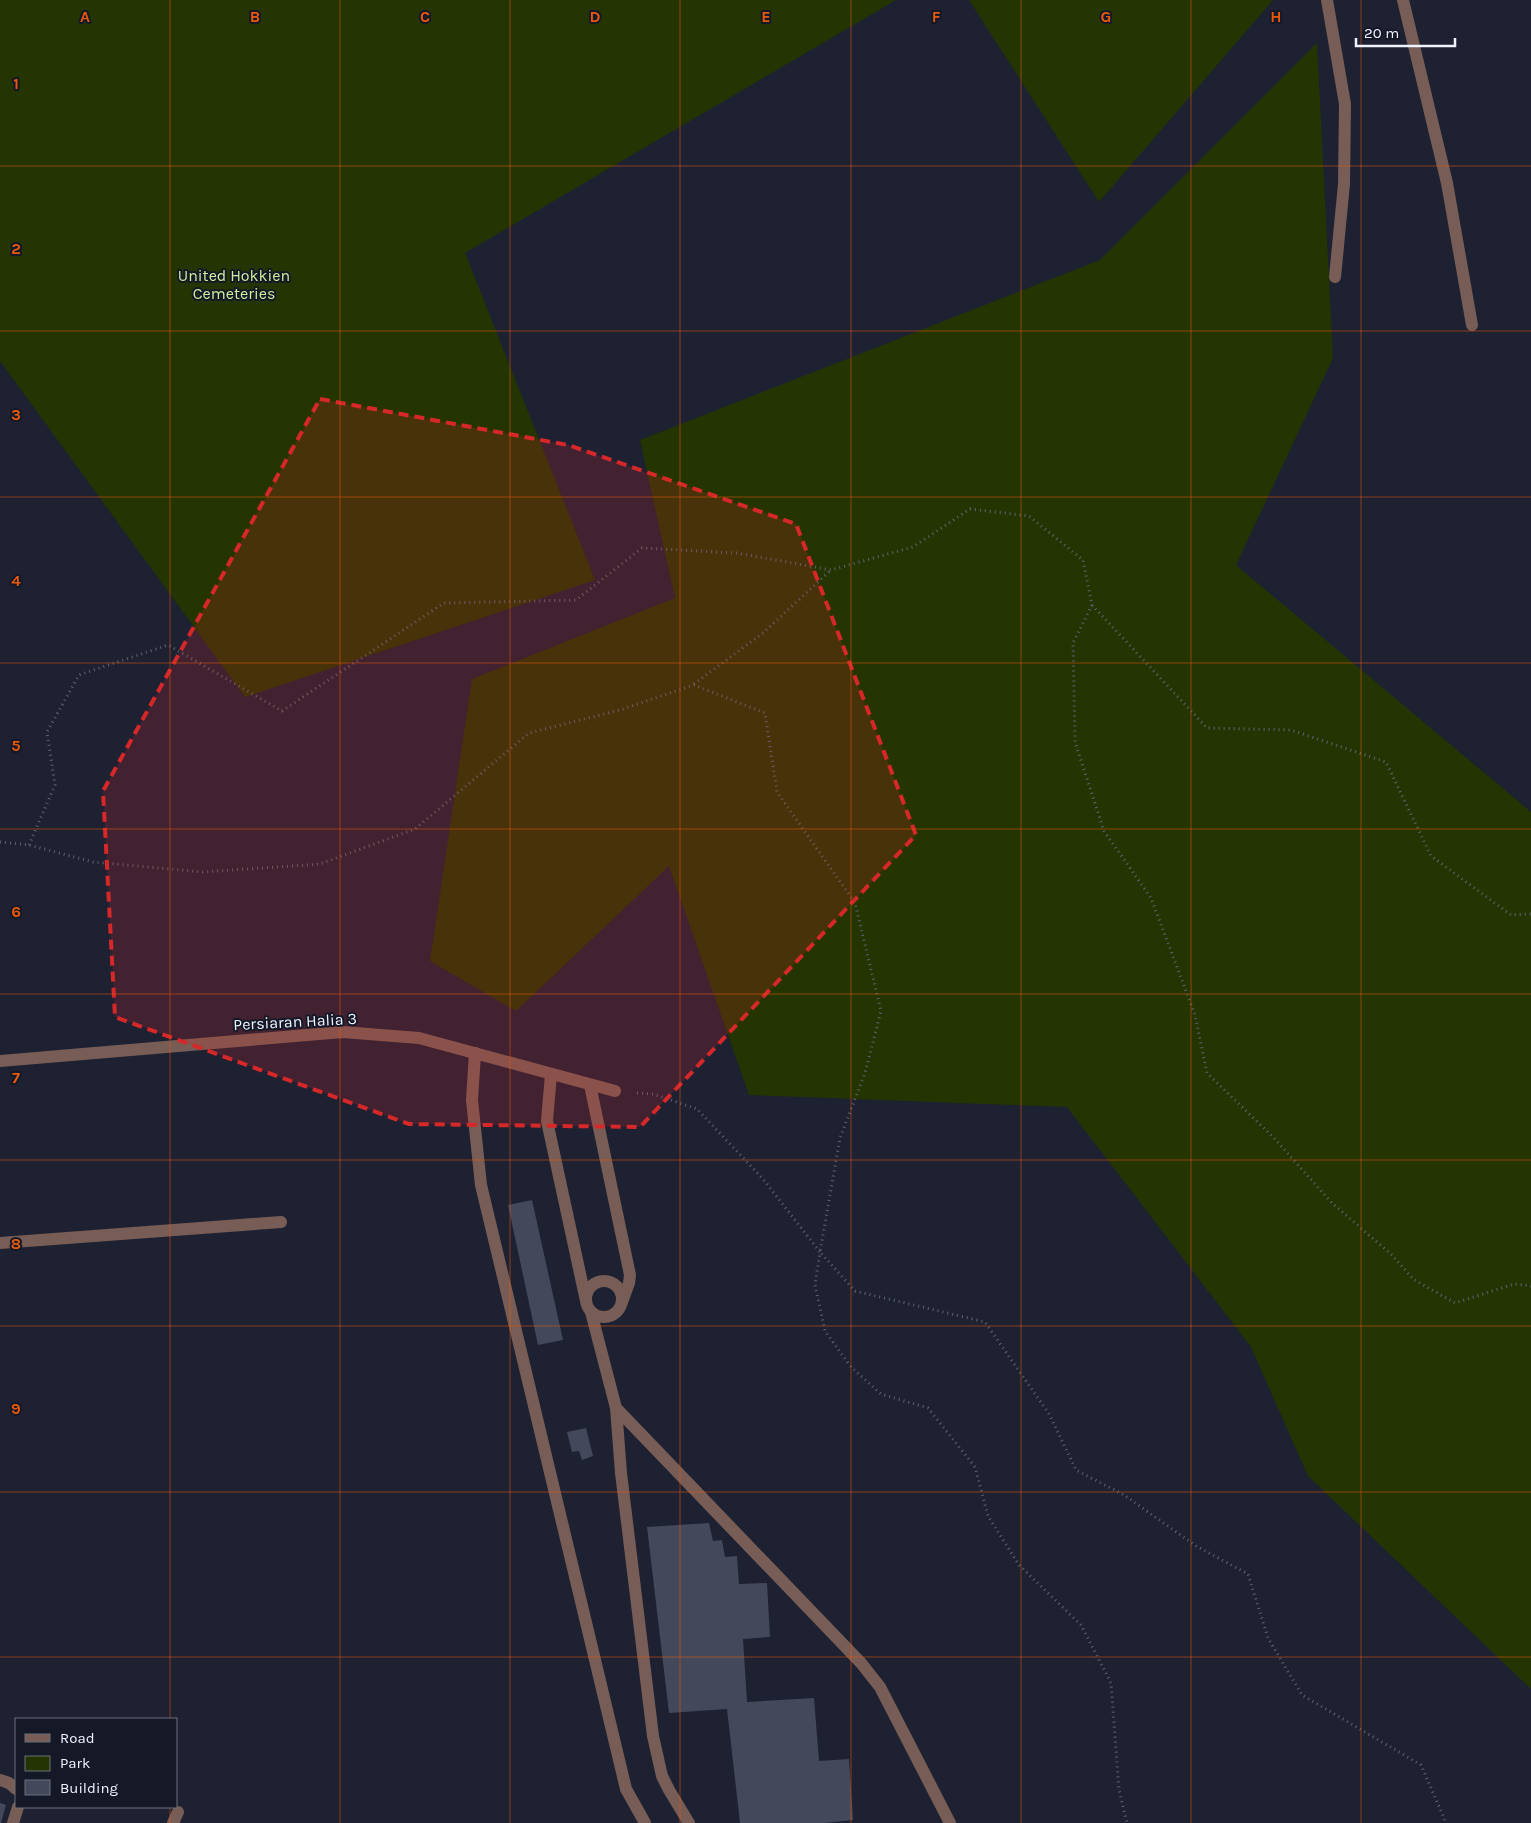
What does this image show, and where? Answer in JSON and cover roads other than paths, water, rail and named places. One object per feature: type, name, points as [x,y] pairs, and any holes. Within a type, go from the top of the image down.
[{"type":"street","points":[[1326,0],[1345,104],[1344,184],[1335,277]]},
{"type":"street","points":[[1403,0],[1447,183],[1472,325]]},
{"type":"street","name":"Persiaran Halia 3","points":[[0,1061],[343,1032],[420,1038],[615,1091]]},
{"type":"street","points":[[476,1053],[472,1100],[481,1185],[626,1789],[645,1823]]},
{"type":"street","points":[[551,1074],[547,1120],[588,1306],[616,1408],[621,1473],[653,1736],[662,1776],[668,1790],[688,1823]]},
{"type":"street","points":[[590,1084],[630,1275],[629,1283],[621,1305],[618,1311],[602,1318],[588,1306],[588,1290],[596,1282],[602,1281],[614,1284],[618,1288],[622,1299],[621,1305]]},
{"type":"street","points":[[0,1243],[281,1222]]},
{"type":"street","points":[[616,1408],[861,1663],[880,1687],[950,1823]]},
{"type":"street","points":[[0,1780],[9,1783],[15,1788]]},
{"type":"street","points":[[13,1823],[18,1808]]},
{"type":"park label","name":"United Hokkien Cemeteries","points":[[234,284]]}]
